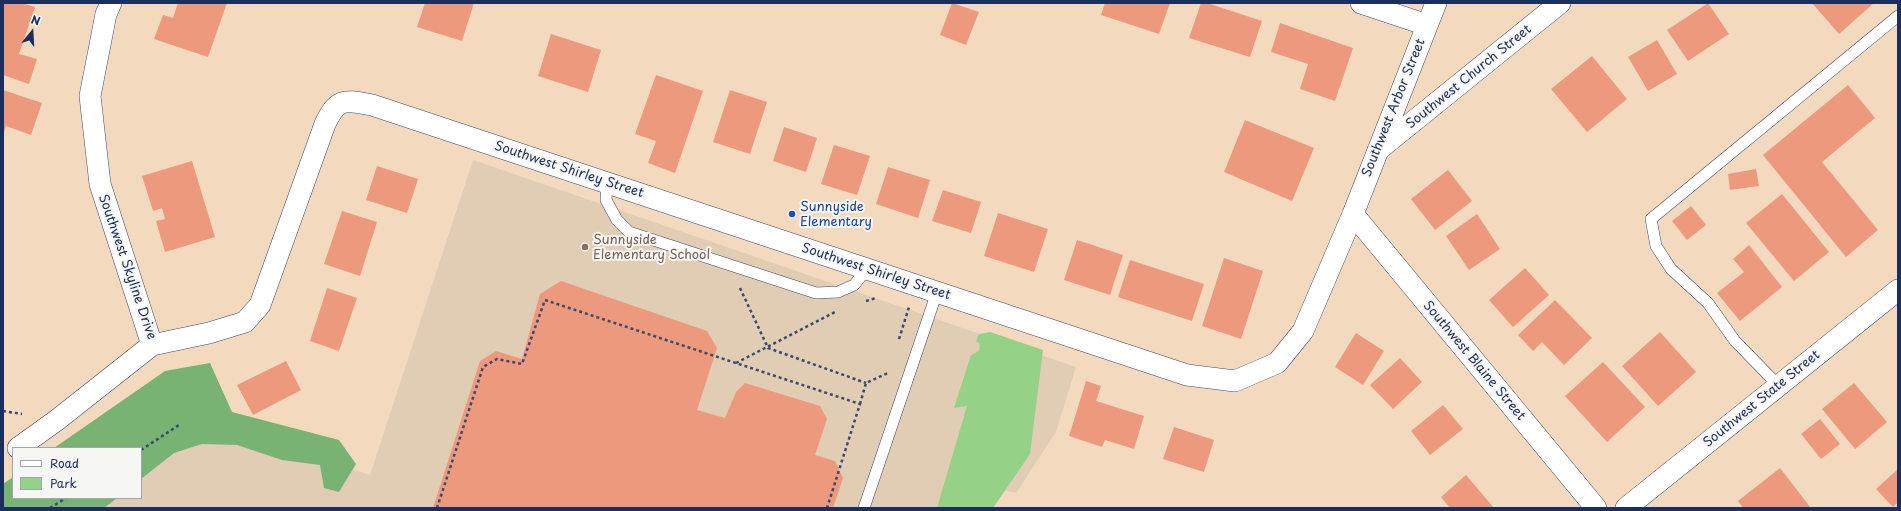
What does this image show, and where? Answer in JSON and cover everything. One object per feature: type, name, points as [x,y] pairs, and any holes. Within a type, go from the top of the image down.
[{"type":"street","name":"Southwest Skyline Drive","points":[[111,3],[106,14],[90,96],[100,184],[152,345],[209,333],[244,322],[260,305],[325,124]]},
{"type":"street","points":[[1362,3],[1427,25]]},
{"type":"street","name":"Southwest Arbor Street","points":[[1353,214],[1436,3]]},
{"type":"street","name":"Southwest Church Street","points":[[1378,151],[1560,3]]},
{"type":"street","name":"Southwest Shirley Street","points":[[325,124],[333,108],[342,102],[352,101],[372,105],[1187,375],[1235,381],[1277,363],[1303,331],[1353,214]]},
{"type":"street","name":"Southwest Blaine Street","points":[[1353,214],[1596,508]]},
{"type":"street","name":"Southwest State Street","points":[[1626,508],[1898,290]]},
{"type":"street","points":[[19,447],[57,420],[152,345]]},
{"type":"street","points":[[3,459],[12,453]]},
{"type":"lane","points":[[1778,385],[1735,341],[1708,303],[1671,269],[1656,246],[1651,219],[1898,16]]},
{"type":"lane","points":[[607,182],[606,200],[617,220],[629,232],[816,293],[838,292],[854,285],[866,269]]},
{"type":"lane","points":[[864,508],[937,292]]},
{"type":"path","points":[[738,284],[768,348],[866,383],[890,373]]},
{"type":"path","points":[[862,303],[877,298]]},
{"type":"path","points":[[437,508],[483,367],[497,359],[522,364],[545,300],[860,404]]},
{"type":"path","points":[[897,344],[912,300]]},
{"type":"path","points":[[735,363],[768,348],[840,310]]},
{"type":"path","points":[[827,508],[866,383]]},
{"type":"path","points":[[142,449],[179,425]]},
{"type":"path","points":[[50,508],[64,499]]},
{"type":"shaded area","name":"Sunnyside Elementary School","points":[[473,160],[1076,367],[1056,432],[1016,493],[959,480],[949,508],[3,508],[3,489],[12,497],[12,499],[142,499],[142,447],[132,398],[370,475]]},
{"type":"green space","points":[[990,332],[1043,350],[1030,454],[993,508],[937,508],[967,406],[954,408],[971,355],[979,351],[980,344],[976,341],[979,334]]},
{"type":"green space","points":[[210,363],[232,412],[339,440],[356,464],[339,492],[324,488],[320,465],[282,460],[237,445],[202,444],[174,453],[142,478],[142,447],[55,447],[165,371]]},
{"type":"green space","points":[[12,478],[12,499],[116,499],[104,508],[3,508],[3,484]]},
{"type":"building","points":[[3,3],[22,3],[35,7],[19,54],[37,59],[29,84],[3,75]]},
{"type":"building","points":[[178,3],[227,3],[208,57],[154,39],[163,15],[173,18]]},
{"type":"building","points":[[425,3],[474,3],[462,41],[417,27]]},
{"type":"building","points":[[952,3],[979,12],[966,45],[940,35]]},
{"type":"building","points":[[1105,3],[1170,3],[1159,34],[1101,15]]},
{"type":"building","points":[[1201,3],[1207,3],[1262,21],[1250,57],[1189,38]]},
{"type":"building","points":[[1708,3],[1729,34],[1688,61],[1667,30]]},
{"type":"building","points":[[1812,3],[1874,3],[1839,34]]},
{"type":"building","points":[[1280,23],[1353,48],[1335,101],[1300,89],[1308,64],[1271,52]]},
{"type":"building","points":[[551,34],[601,50],[588,92],[538,76]]},
{"type":"building","points":[[1657,40],[1677,74],[1648,91],[1628,57]]},
{"type":"building","points":[[1592,56],[1627,99],[1587,132],[1551,89]]},
{"type":"building","points":[[656,75],[703,91],[675,173],[648,163],[656,141],[635,134]]},
{"type":"building","points":[[1848,85],[1875,118],[1822,162],[1878,230],[1846,257],[1763,155]]},
{"type":"building","points":[[3,90],[42,103],[31,135],[6,126],[3,135]]},
{"type":"building","points":[[730,90],[767,102],[750,154],[713,142]]},
{"type":"building","points":[[1245,120],[1314,148],[1292,201],[1224,172]]},
{"type":"building","points":[[784,127],[817,138],[806,172],[773,161]]},
{"type":"building","points":[[834,145],[870,156],[857,195],[821,184]]},
{"type":"building","points":[[192,161],[215,237],[165,252],[156,221],[165,219],[162,208],[153,211],[142,176]]},
{"type":"building","points":[[377,166],[418,179],[407,213],[366,200]]},
{"type":"building","points":[[888,167],[930,180],[918,218],[876,204]]},
{"type":"building","points":[[1756,169],[1759,186],[1730,190],[1728,174]]},
{"type":"building","points":[[1448,170],[1472,201],[1435,230],[1411,199]]},
{"type":"building","points":[[943,190],[981,202],[971,233],[932,221]]},
{"type":"building","points":[[1782,194],[1829,252],[1794,281],[1746,223]]},
{"type":"building","points":[[1691,206],[1706,225],[1687,240],[1672,221]]},
{"type":"building","points":[[342,211],[377,222],[360,276],[324,264]]},
{"type":"building","points":[[998,213],[1048,229],[1034,272],[984,256]]},
{"type":"building","points":[[1477,214],[1500,249],[1469,270],[1446,236]]},
{"type":"building","points":[[1077,240],[1123,255],[1110,295],[1064,280]]},
{"type":"building","points":[[1749,245],[1782,287],[1740,321],[1717,293],[1744,272],[1733,259]]},
{"type":"building","points":[[1224,258],[1263,271],[1241,339],[1202,326]]},
{"type":"building","points":[[1130,260],[1204,284],[1192,321],[1118,297]]},
{"type":"building","points":[[1525,268],[1549,295],[1513,327],[1489,300]]},
{"type":"building","points":[[561,281],[707,331],[717,348],[697,410],[725,418],[736,392],[745,383],[820,406],[827,419],[815,455],[835,461],[843,478],[833,508],[433,508],[480,361],[496,351],[522,359],[540,294]]},
{"type":"building","points":[[327,288],[357,298],[339,351],[310,341]]},
{"type":"building","points":[[1555,300],[1592,338],[1564,365],[1542,342],[1533,351],[1518,335]]},
{"type":"building","points":[[1660,332],[1696,372],[1658,406],[1622,366]]},
{"type":"building","points":[[1356,333],[1384,351],[1363,385],[1335,367]]},
{"type":"building","points":[[1400,358],[1422,382],[1393,409],[1370,385]]},
{"type":"building","points":[[286,361],[301,390],[253,415],[237,385]]},
{"type":"building","points":[[1603,362],[1645,407],[1607,442],[1565,396]]},
{"type":"building","points":[[1086,381],[1101,386],[1096,401],[1144,416],[1134,449],[1105,440],[1102,447],[1069,436]]},
{"type":"building","points":[[1854,383],[1887,422],[1855,449],[1822,409]]},
{"type":"building","points":[[1443,405],[1463,429],[1430,455],[1411,431]]},
{"type":"building","points":[[1820,419],[1840,444],[1821,459],[1801,434]]},
{"type":"building","points":[[1174,427],[1214,440],[1204,472],[1163,459]]},
{"type":"building","points":[[1780,468],[1811,508],[1743,508],[1738,501]]},
{"type":"building","points":[[1898,469],[1898,502],[1893,507],[1876,489]]},
{"type":"building","points":[[1466,475],[1494,508],[1450,508],[1441,497]]},
{"type":"place","name":"Sunnyside Elementary","points":[[792,214]]},
{"type":"place","name":"Sunnyside Elementary School","points":[[585,247]]}]
